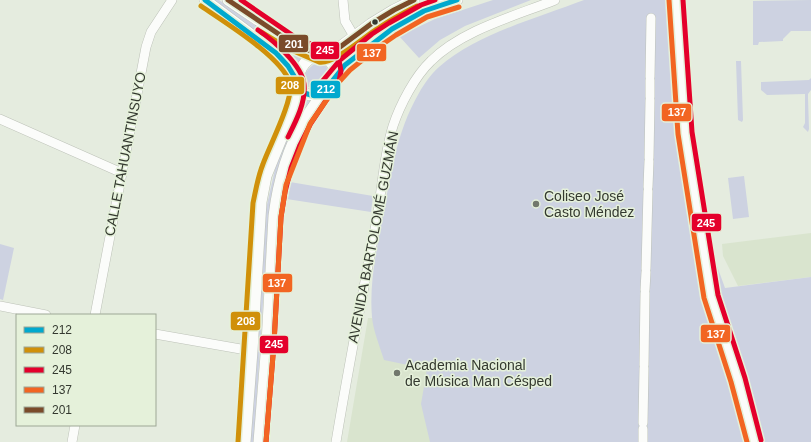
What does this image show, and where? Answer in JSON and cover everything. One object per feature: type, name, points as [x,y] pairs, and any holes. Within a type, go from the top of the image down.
[{"type":"main road","points":[[205,0],[276,52],[288,66],[301,91],[307,94],[315,94],[325,90]]},
{"type":"main road","points":[[228,0],[292,43],[327,59],[333,64],[333,78]]},
{"type":"main road","points":[[245,442],[261,202],[266,176],[292,112],[299,71],[304,64],[313,58],[340,47],[355,38],[372,24],[414,0]]},
{"type":"main road","points":[[259,442],[276,195],[284,168],[298,134],[304,121],[333,78],[345,65],[392,29],[424,11],[457,0]]},
{"type":"street","name":"CALLE TAHUANTINSUYO","points":[[95,314],[146,47],[151,32],[172,0]]},
{"type":"street","points":[[344,0],[346,21],[355,38]]},
{"type":"street","name":"AVENIDA BARTOLOMÉ GUZMÁN","points":[[336,442],[348,367],[378,211],[387,152],[393,126],[400,109],[416,80],[430,61],[446,48],[490,25],[555,0]]},
{"type":"street","points":[[676,0],[685,133],[711,297],[738,380],[754,442]]},
{"type":"street","points":[[643,442],[651,18]]},
{"type":"street","points":[[0,119],[122,173]]},
{"type":"street","points":[[0,306],[41,314]]},
{"type":"street","points":[[156,334],[252,351]]},
{"type":"street","points":[[72,442],[76,426]]},
{"type":"shaded area","points":[[213,0],[219,0],[284,46],[307,55],[295,68],[280,49]]},
{"type":"shaded area","points":[[428,0],[442,0],[342,64],[335,56],[345,51],[402,11]]},
{"type":"shaded area","points":[[493,0],[531,0],[465,26],[440,40],[419,58],[399,36],[435,19]]},
{"type":"shaded area","points":[[584,0],[667,0],[680,163],[702,297],[724,363],[747,442],[430,442],[421,404],[427,369],[384,360],[375,333],[372,317],[371,304],[374,266],[396,152],[405,123],[419,93],[428,79],[439,67],[454,55],[471,45],[527,20]]},
{"type":"shaded area","points":[[811,0],[811,31],[791,31],[783,39],[783,41],[759,42],[758,45],[753,45],[753,1]]},
{"type":"shaded area","points":[[736,61],[741,61],[742,122],[738,120]]},
{"type":"shaded area","points":[[318,62],[325,65],[327,74],[320,84],[315,87],[309,87],[304,84],[305,74]]},
{"type":"shaded area","points":[[811,78],[811,90],[808,94],[808,132],[803,127],[805,123],[805,94],[767,95],[761,90],[761,82],[809,80]]},
{"type":"shaded area","points":[[299,98],[311,101],[268,225],[254,442],[250,442],[266,209],[276,165],[299,109]]},
{"type":"shaded area","points":[[744,176],[749,217],[733,219],[728,178]]},
{"type":"shaded area","points":[[284,181],[373,196],[371,212],[280,198]]},
{"type":"shaded area","points":[[811,233],[811,277],[738,286],[723,256],[722,244]]},
{"type":"shaded area","points":[[0,244],[14,248],[3,300],[0,299]]},
{"type":"shaded area","points":[[716,263],[725,288],[811,277],[811,442],[761,442],[754,409],[715,290]]},
{"type":"shaded area","name":"Academia Nacional de Música Man Césped","points":[[368,318],[372,318],[433,355],[439,442],[347,442]]},
{"type":"transit line","name":"212","points":[[205,0],[276,53],[288,66],[297,81],[299,89],[304,93],[311,95],[325,90],[345,65],[392,29],[424,11],[457,0]]},
{"type":"transit line","name":"201","points":[[228,0],[292,43],[322,56],[340,47],[371,24],[414,0]]},
{"type":"transit line","name":"245","points":[[241,0],[295,37],[331,53],[339,60],[341,71],[339,81],[311,123],[300,145],[291,168],[285,192],[281,217],[274,343],[266,442]]},
{"type":"transit line","name":"245","points":[[318,86],[340,60],[372,34],[421,5],[435,0]]},
{"type":"transit line","name":"137","points":[[669,0],[678,134],[704,298],[731,382],[747,442]]},
{"type":"transit line","name":"245","points":[[683,0],[692,132],[718,295],[745,378],[761,440]]},
{"type":"transit line","name":"208","points":[[201,6],[264,51],[285,73],[290,83],[290,90],[285,111],[261,169],[253,203],[238,442]]},
{"type":"transit line","name":"208","points":[[261,32],[289,49],[319,62],[325,62],[340,55],[371,33],[417,6]]},
{"type":"transit line","name":"137","points":[[266,442],[274,343],[281,217],[286,185],[310,124],[339,82],[350,70],[380,46],[427,17],[459,7]]},
{"type":"transit line","name":"245","points":[[258,30],[293,61],[302,77],[304,84],[302,104],[288,137]]},
{"type":"place","name":"Coliseo José Casto Méndez","points":[[536,204]]},
{"type":"place","name":"Academia Nacional de Música Man Césped","points":[[397,373]]}]
